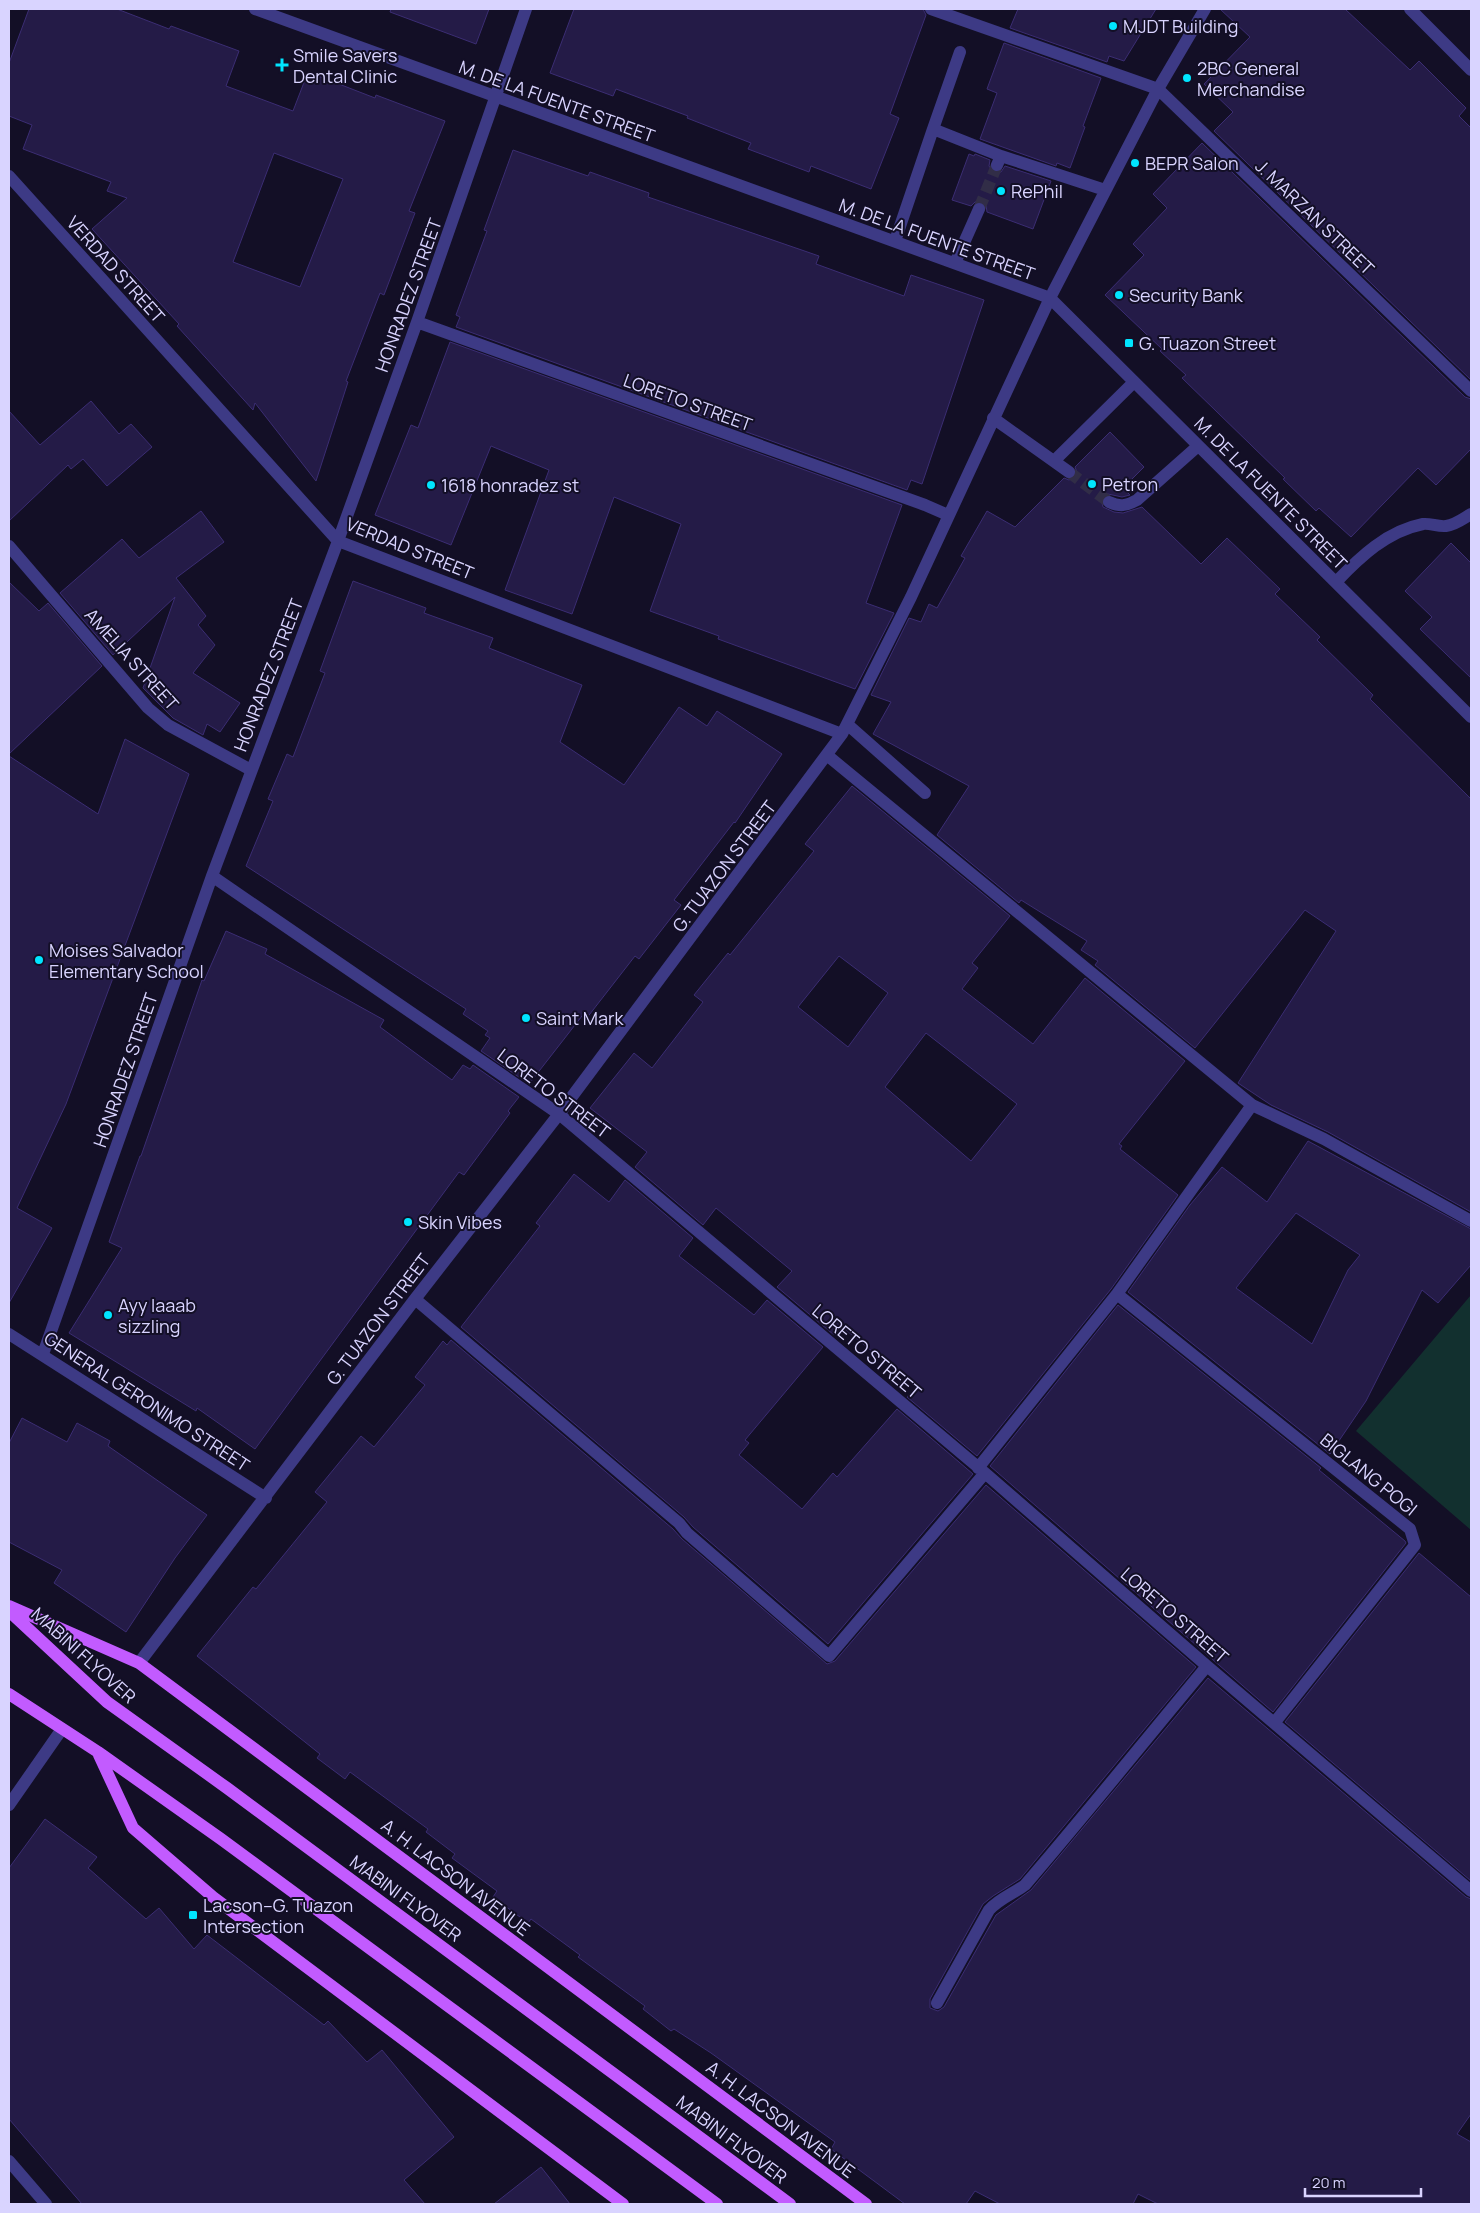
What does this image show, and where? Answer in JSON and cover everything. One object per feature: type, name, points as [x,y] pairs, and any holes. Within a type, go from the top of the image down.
[{"type":"main road","name":"A. H. LACSON AVENUE","points":[[9,1606],[140,1663],[866,2204]]},
{"type":"main road","name":"MABINI FLYOVER","points":[[9,1611],[107,1702],[235,1794],[790,2204]]},
{"type":"main road","points":[[9,1694],[98,1752],[197,1822],[717,2204]]},
{"type":"main road","points":[[98,1752],[133,1828],[214,1897],[623,2204]]},
{"type":"street","name":"M. DE LA FUENTE STREET","points":[[255,9],[1050,298],[1471,717]]},
{"type":"street","name":"HONRADEZ STREET","points":[[44,1354],[212,876],[338,541],[417,322],[526,9]]},
{"type":"street","name":"J. MARZAN STREET","points":[[931,9],[1158,89],[1471,392]]},
{"type":"street","name":"G. TUAZON STREET","points":[[140,1663],[414,1299],[560,1114],[828,756],[844,729],[911,597],[1050,298],[1158,89],[1205,9]]},
{"type":"street","points":[[1410,9],[1471,70]]},
{"type":"street","points":[[895,242],[960,52]]},
{"type":"street","points":[[934,129],[999,160],[1105,190]]},
{"type":"street","name":"VERDAD STREET","points":[[9,176],[338,541],[844,729]]},
{"type":"street","points":[[955,263],[979,209]]},
{"type":"street","name":"LORETO STREET","points":[[417,322],[925,505],[948,516]]},
{"type":"street","points":[[1054,461],[1134,382]]},
{"type":"street","points":[[993,418],[1069,472]]},
{"type":"street","points":[[1109,502],[1119,506],[1128,505],[1137,500],[1198,446]]},
{"type":"street","points":[[1336,582],[1357,560],[1404,529],[1425,524],[1446,526],[1471,514]]},
{"type":"street","name":"AMELIA STREET","points":[[9,546],[148,708],[168,724],[251,770]]},
{"type":"street","points":[[844,729],[863,740],[925,793]]},
{"type":"street","points":[[828,756],[1252,1105],[1324,1139],[1471,1221]]},
{"type":"street","name":"LORETO STREET","points":[[212,876],[560,1114],[981,1470],[1471,1891]]},
{"type":"street","points":[[414,1299],[679,1523],[687,1533],[829,1656],[981,1470],[1117,1294],[1252,1105]]},
{"type":"street","name":"BIGLANG POGI","points":[[1117,1294],[1410,1529],[1415,1545],[1275,1722]]},
{"type":"street","name":"GENERAL GERONIMO STREET","points":[[9,1334],[44,1354],[266,1498]]},
{"type":"street","points":[[937,2003],[989,1910],[999,1899],[1014,1893],[1026,1885],[1096,1804],[1128,1760],[1207,1666]]},
{"type":"street","points":[[9,1805],[62,1729]]},
{"type":"street","points":[[9,2161],[46,2204]]},
{"type":"green space","points":[[1471,1295],[1471,1530],[1356,1431]]},
{"type":"building","points":[[29,9],[117,9],[169,29],[171,26],[239,51],[226,86],[293,111],[308,72],[375,98],[376,95],[445,121],[409,211],[415,213],[384,295],[380,293],[346,381],[348,382],[316,481],[255,403],[253,410],[177,326],[179,324],[92,229],[127,198],[107,191],[111,182],[23,149],[32,125],[9,116],[9,63]],"holes":[[[274,153],[343,179],[300,287],[233,262]]]},
{"type":"building","points":[[391,9],[489,9],[476,44],[390,12]]},
{"type":"building","points":[[574,9],[923,9],[926,15],[890,114],[899,118],[871,189],[811,166],[809,172],[748,149],[751,143],[687,118],[688,116],[616,89],[613,96],[550,73]]},
{"type":"building","points":[[1018,9],[1156,9],[1124,61],[1109,56],[1107,62],[1010,28]]},
{"type":"building","points":[[1220,9],[1345,9],[1410,70],[1419,61],[1466,108],[1459,116],[1471,128],[1471,380],[1214,131],[1233,112],[1204,84],[1250,37]]},
{"type":"building","points":[[1004,43],[1101,78],[1070,168],[1057,163],[1056,166],[980,139],[997,93],[987,89]]},
{"type":"building","points":[[1202,143],[1465,397],[1471,399],[1471,449],[1436,485],[1418,468],[1351,537],[1319,508],[1316,511],[1283,479],[1285,478],[1182,378],[1186,375],[1160,351],[1162,349],[1105,295],[1144,255],[1133,244],[1167,208],[1153,194]]},
{"type":"building","points":[[513,150],[588,176],[590,172],[649,193],[648,197],[819,256],[816,264],[904,296],[911,275],[984,300],[922,484],[911,480],[907,490],[456,327],[460,317],[456,315],[487,231],[484,230]]},
{"type":"building","name":"RePhil","points":[[969,154],[974,156],[975,154],[990,160],[989,166],[994,173],[1001,172],[1005,166],[1051,181],[1033,229],[987,212],[986,205],[982,201],[975,202],[971,206],[952,200]]},
{"type":"building","points":[[450,342],[902,505],[866,603],[894,613],[855,689],[718,639],[719,636],[650,611],[681,524],[614,497],[572,614],[505,590],[549,470],[491,446],[451,545],[375,515],[411,425],[418,428]]},
{"type":"building","points":[[91,401],[119,434],[131,424],[152,447],[107,486],[83,459],[71,469],[68,465],[9,521],[9,411],[40,445]]},
{"type":"building","points":[[1110,432],[1144,467],[1123,488],[1130,495],[1122,497],[1104,495],[1101,499],[1103,507],[1114,512],[1123,513],[1142,507],[1201,564],[1227,538],[1280,589],[1275,594],[1320,637],[1317,640],[1373,695],[1370,699],[1471,799],[1471,1212],[1328,1132],[1271,1105],[1238,1083],[1336,931],[1305,910],[1195,1048],[1095,965],[1098,961],[1081,950],[1087,941],[1021,900],[1019,903],[937,835],[969,786],[873,734],[891,702],[871,695],[909,618],[921,622],[929,604],[937,608],[965,558],[961,556],[987,511],[1015,527],[1064,478],[1069,480],[1075,477],[1077,472],[1075,467]]},
{"type":"building","points":[[201,511],[224,542],[176,578],[206,616],[198,625],[215,645],[193,673],[240,703],[220,732],[207,724],[203,735],[173,718],[143,688],[175,597],[113,655],[60,593],[122,539],[139,558]]},
{"type":"building","points":[[1451,543],[1471,563],[1471,678],[1420,629],[1432,617],[1405,591]]},
{"type":"building","points":[[353,581],[426,608],[424,613],[493,638],[489,648],[582,685],[560,742],[624,785],[679,707],[707,726],[717,711],[782,754],[735,823],[674,900],[681,905],[639,959],[635,956],[586,1019],[582,1016],[529,1084],[481,1051],[490,1038],[485,1035],[488,1031],[463,1014],[466,1009],[246,866],[273,801],[268,799],[287,754],[293,757],[325,673],[320,671]]},
{"type":"building","points":[[9,582],[39,611],[48,603],[102,666],[9,754]]},
{"type":"building","points":[[125,739],[189,774],[66,1104],[17,1208],[52,1228],[9,1303],[9,756],[98,814]]},
{"type":"building","points":[[852,786],[1010,916],[972,963],[978,968],[962,989],[1033,1044],[1085,978],[1185,1061],[1119,1144],[1122,1146],[1120,1149],[1178,1195],[1111,1289],[977,1456],[907,1397],[916,1387],[841,1326],[834,1335],[777,1287],[792,1271],[716,1208],[703,1225],[635,1167],[647,1152],[590,1108],[634,1053],[652,1068],[703,1002],[694,995],[728,953],[730,955],[814,851],[805,844]],"holes":[[[839,956],[888,993],[848,1047],[798,1007]],[[926,1033],[1017,1104],[971,1161],[885,1087]]]},
{"type":"building","points":[[226,931],[267,949],[265,954],[384,1020],[380,1027],[452,1080],[463,1065],[470,1069],[473,1065],[519,1097],[508,1111],[510,1113],[464,1175],[459,1172],[255,1449],[197,1408],[196,1411],[69,1333],[122,1248],[109,1242],[202,980],[204,981]]},
{"type":"building","points":[[1308,1141],[1471,1229],[1471,1265],[1438,1303],[1422,1290],[1366,1401],[1330,1454],[1128,1292],[1190,1205],[1222,1167],[1267,1202]],"holes":[[[1296,1213],[1360,1255],[1348,1270],[1312,1344],[1236,1288]]]},
{"type":"building","points":[[574,1174],[609,1202],[625,1180],[693,1238],[679,1256],[754,1315],[767,1300],[823,1347],[745,1440],[749,1443],[739,1455],[802,1509],[833,1473],[837,1477],[897,1409],[973,1474],[828,1644],[693,1527],[684,1517],[461,1327],[540,1226],[536,1223]]},
{"type":"building","points":[[1118,1305],[1321,1468],[1319,1470],[1406,1543],[1273,1712],[990,1466]]},
{"type":"building","points":[[451,1340],[673,1529],[682,1539],[827,1664],[835,1661],[986,1485],[1196,1667],[1020,1879],[983,1904],[930,1999],[930,2008],[938,2011],[944,2007],[996,1915],[1031,1890],[1208,1678],[1466,1897],[1471,1899],[1471,2114],[1457,2134],[1471,2142],[1471,2204],[1158,2204],[1138,2194],[1133,2204],[1000,2204],[975,2191],[966,2204],[905,2204],[831,2149],[835,2142],[711,2053],[674,2029],[671,2031],[643,2009],[645,2006],[578,1957],[580,1955],[531,1919],[528,1923],[493,1897],[497,1891],[452,1858],[455,1854],[426,1832],[428,1829],[350,1772],[345,1779],[317,1758],[320,1754],[197,1656],[253,1587],[256,1589],[327,1502],[315,1492],[361,1436],[374,1447],[425,1385],[415,1377],[443,1341],[447,1345]]},
{"type":"building","points":[[22,1418],[67,1442],[77,1423],[110,1441],[108,1446],[207,1515],[175,1558],[126,1632],[54,1583],[62,1570],[9,1542],[9,1443]]},
{"type":"building","points":[[1419,1553],[1471,1597],[1471,1881],[1285,1722]]},
{"type":"building","points":[[45,1819],[97,1857],[88,1868],[146,1919],[159,1908],[194,1949],[207,1935],[324,2025],[328,2021],[367,2062],[382,2050],[454,2137],[404,2180],[425,2204],[82,2204],[9,2119],[9,1868]]},
{"type":"building","points":[[541,2167],[570,2204],[494,2204]]},
{"type":"tunnel","points":[[979,209],[997,165]]},
{"type":"tunnel","points":[[1069,472],[1109,502]]},
{"type":"place","name":"MJDT Building","points":[[1113,26]]},
{"type":"place","name":"Smile Savers Dental Clinic","points":[[282,65]]},
{"type":"place","name":"2BC General Merchandise","points":[[1187,78]]},
{"type":"place","name":"BEPR Salon","points":[[1135,163]]},
{"type":"place","name":"RePhil","points":[[1001,191]]},
{"type":"place","name":"Security Bank","points":[[1119,295]]},
{"type":"place","name":"G. Tuazon Street","points":[[1129,343]]},
{"type":"place","name":"Petron","points":[[1092,484]]},
{"type":"place","name":"1618 honradez st","points":[[431,485]]},
{"type":"place","name":"Moises Salvador Elementary School","points":[[39,960]]},
{"type":"place","name":"Saint Mark","points":[[526,1018]]},
{"type":"place","name":"Skin Vibes","points":[[408,1222]]},
{"type":"place","name":"Ayy laaab sizzling","points":[[108,1315]]},
{"type":"place","name":"Lacson–G. Tuazon Intersection","points":[[193,1915]]}]
